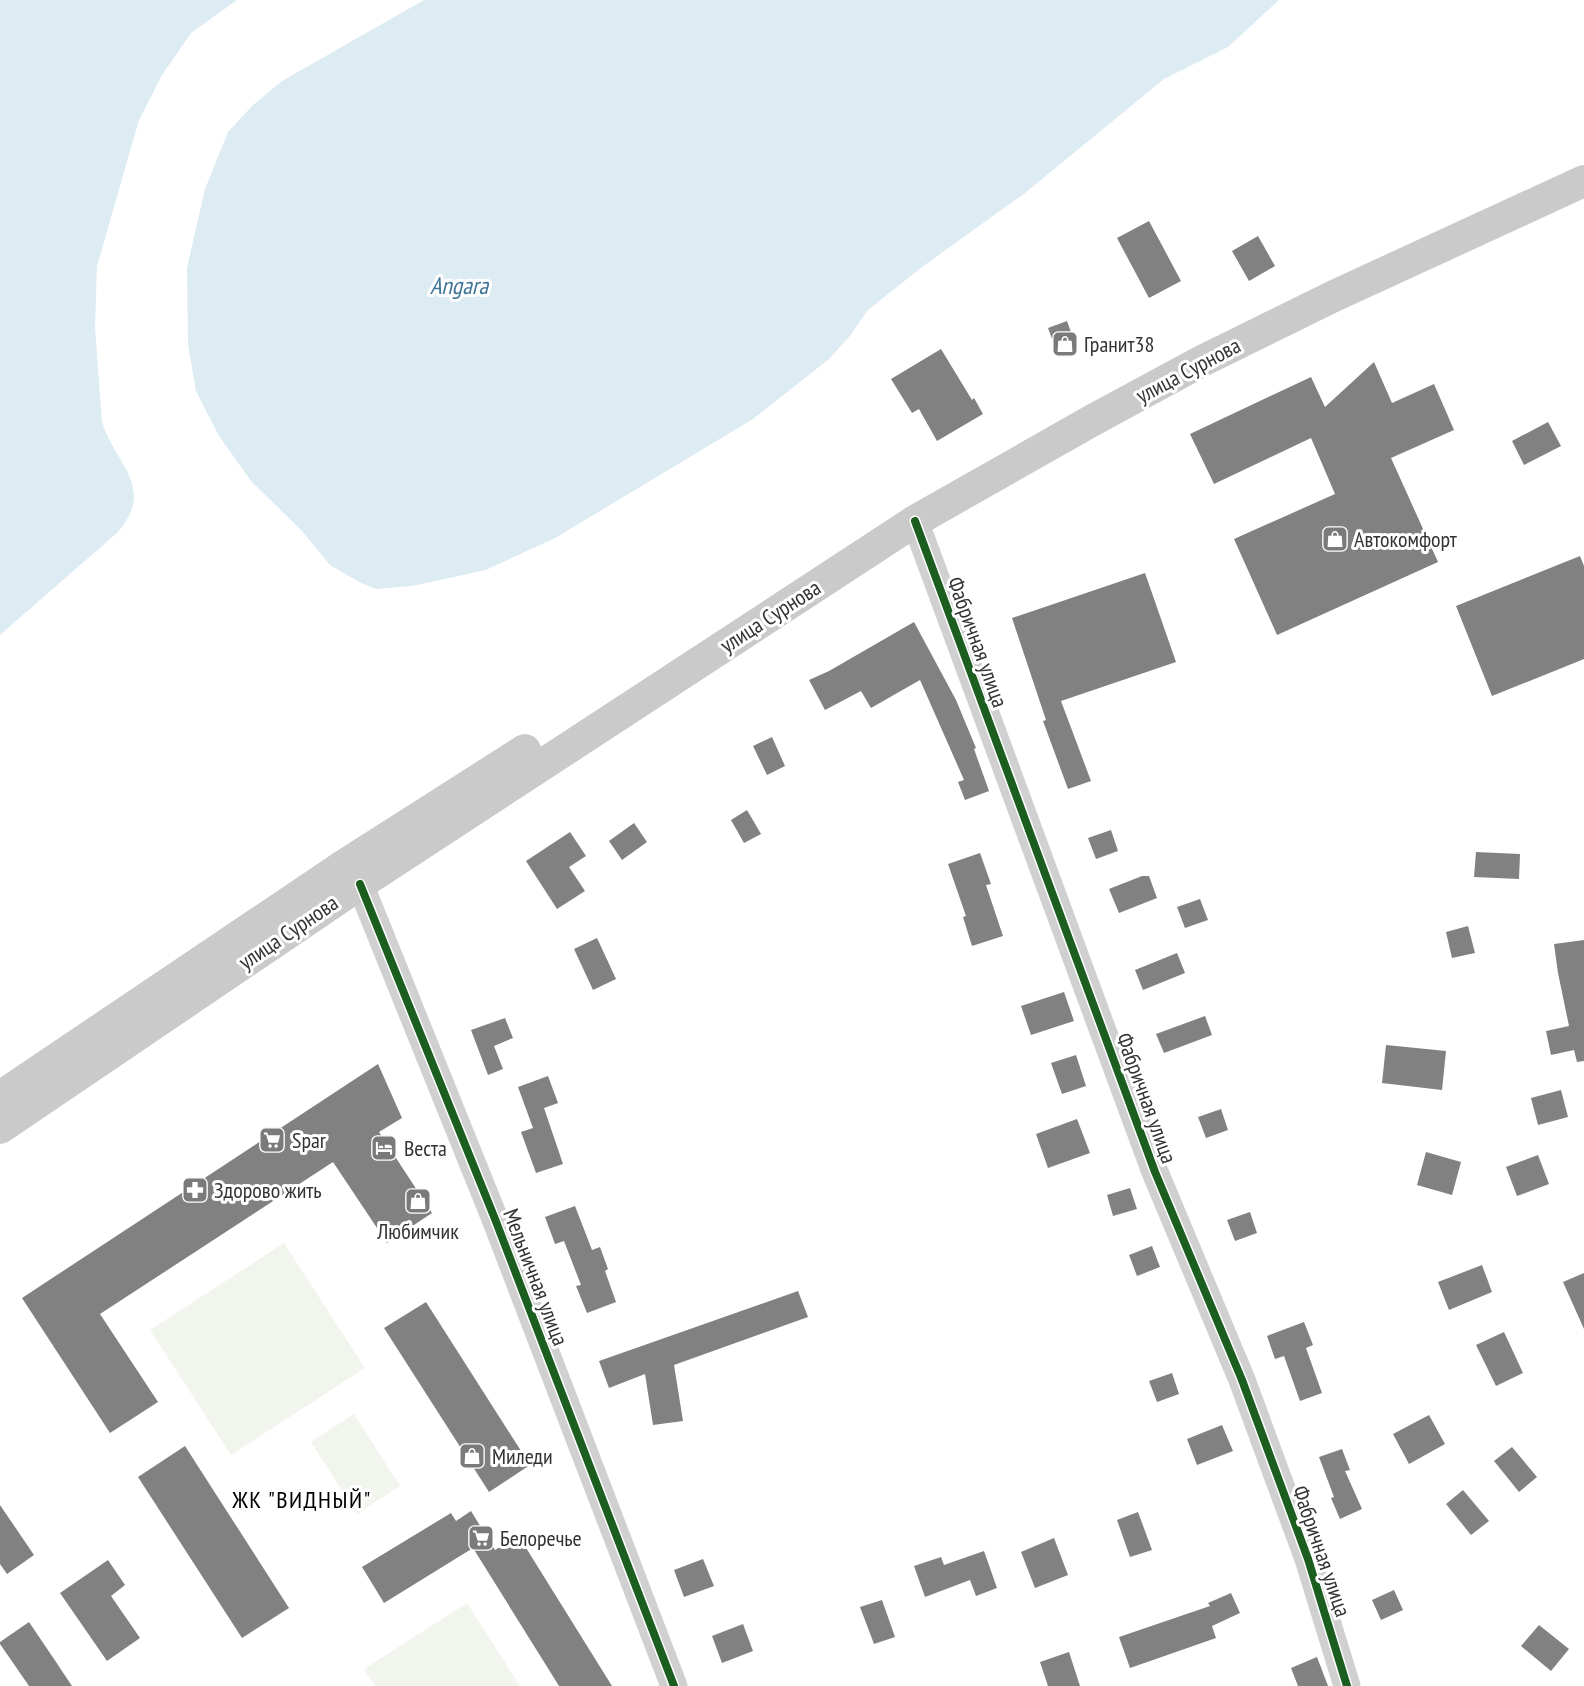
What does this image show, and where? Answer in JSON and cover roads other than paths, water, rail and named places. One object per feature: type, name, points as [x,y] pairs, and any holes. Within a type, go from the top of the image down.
[{"type":"main road","name":"улица Сурнова","points":[[0,1097],[343,866],[911,506],[1084,404],[1324,284],[1584,163]]},
{"type":"main road","name":"улица Сурнова","points":[[0,1128],[360,884],[915,521],[1202,361],[1344,291],[1584,181]]},
{"type":"street","name":"Фабричная улица","points":[[915,521],[1155,1172],[1246,1391],[1308,1559],[1347,1686]]},
{"type":"street","name":"Мельничная улица","points":[[360,884],[486,1197],[674,1686]]},
{"type":"water","points":[[0,0],[237,0],[191,33],[162,75],[139,120],[97,266],[95,328],[102,422],[108,438],[130,477],[134,502],[129,516],[118,532],[0,635]]},
{"type":"water","name":"Angara","points":[[424,0],[1279,0],[1228,47],[1164,79],[1025,193],[922,267],[868,310],[849,337],[829,359],[753,419],[555,538],[486,570],[412,586],[376,589],[330,565],[301,530],[251,481],[219,436],[196,391],[188,345],[187,268],[205,189],[228,132],[252,106],[282,81]]},
{"type":"place","name":"Гранит38","points":[[1065,344]]},
{"type":"place","name":"Автокомфорт","points":[[1335,539]]},
{"type":"place","name":"Spar","points":[[272,1140]]},
{"type":"place","name":"Веста","points":[[384,1148]]},
{"type":"place","name":"Здорово жить","points":[[195,1190]]},
{"type":"place","name":"Любимчик","points":[[418,1201]]},
{"type":"place","name":"Миледи","points":[[472,1456]]},
{"type":"place","name":"Белоречье","points":[[481,1538]]},
{"type":"district","name":"ЖК \"ВИДНЫЙ\"","points":[[302,1499]]}]
